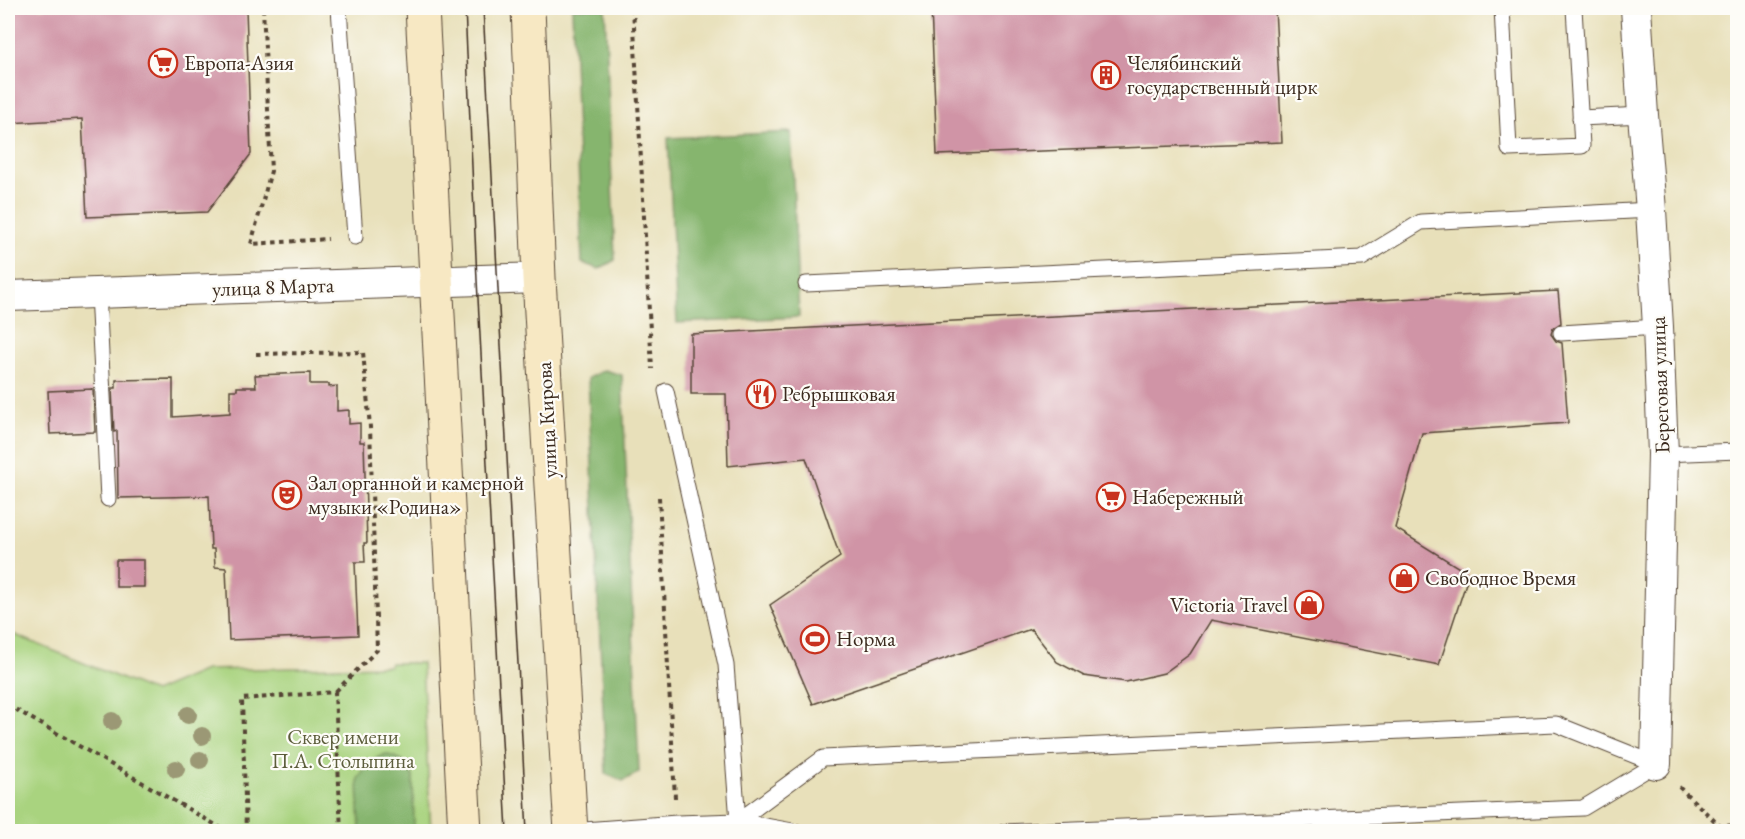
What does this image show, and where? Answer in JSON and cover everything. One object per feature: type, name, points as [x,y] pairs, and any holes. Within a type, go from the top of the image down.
[{"type":"main road","points":[[422,8],[465,831]]},
{"type":"main road","name":"улица Кирова","points":[[528,8],[539,278],[571,831]]},
{"type":"street","name":"Береговая улица","points":[[1636,8],[1642,115],[1651,210],[1663,454],[1656,764]]},
{"type":"street","name":"улица 8 Марта","points":[[8,296],[539,278]]},
{"type":"lane","points":[[339,8],[356,237]]},
{"type":"lane","points":[[1502,8],[1509,149],[1582,146],[1574,8]]},
{"type":"lane","points":[[1580,118],[1642,115]]},
{"type":"lane","points":[[806,284],[1362,258],[1421,222],[1651,210]]},
{"type":"lane","points":[[98,292],[108,499]]},
{"type":"lane","points":[[1561,333],[1658,327]]},
{"type":"lane","points":[[666,391],[726,665],[738,821]]},
{"type":"lane","points":[[1663,454],[1737,451]]},
{"type":"lane","points":[[738,821],[824,758],[1556,724],[1656,764]]},
{"type":"lane","points":[[1004,831],[1583,808],[1656,764]]},
{"type":"lane","points":[[571,831],[738,821],[798,831]]},
{"type":"path","points":[[263,8],[271,171],[251,244],[356,237]]},
{"type":"path","points":[[246,831],[242,699],[335,692],[377,650],[370,427],[363,352],[256,354]]},
{"type":"path","points":[[335,692],[341,831]]},
{"type":"path","points":[[8,705],[228,831]]},
{"type":"path","points":[[1656,764],[1720,826],[1737,825]]},
{"type":"path","points":[[8,825],[19,831]]},
{"type":"green space","points":[[572,8],[605,8],[615,260],[599,269],[582,263]]},
{"type":"green space","points":[[791,132],[799,317],[677,323],[668,138]]},
{"type":"green space","points":[[604,370],[622,375],[639,772],[623,781],[606,774],[588,378]]},
{"type":"green space","name":"Сквер имени П.А. Столыпина","points":[[8,632],[154,692],[205,670],[389,666],[390,663],[422,663],[431,831],[8,831]]},
{"type":"green space","points":[[386,754],[402,760],[413,776],[414,831],[360,831],[358,779],[369,761]]},
{"type":"building","name":"Европа-Азия","points":[[8,8],[246,8],[251,154],[207,212],[87,217],[82,119],[8,123]]},
{"type":"building","name":"Челябинский государственный цирк","points":[[931,8],[1275,8],[1282,142],[937,155]]},
{"type":"building","name":"Набережный","points":[[1558,291],[1561,323],[1553,328],[1551,334],[1556,341],[1562,343],[1568,423],[1422,433],[1395,528],[1469,574],[1439,665],[1211,620],[1190,654],[1164,673],[1126,682],[1084,676],[1057,662],[1031,629],[813,704],[770,605],[840,557],[806,458],[728,466],[726,394],[691,394],[691,334]]},
{"type":"building","name":"Зал органной и камерной музыки «Родина»","points":[[310,373],[310,384],[337,386],[337,411],[349,410],[349,424],[360,423],[360,442],[364,442],[367,543],[364,543],[365,562],[355,562],[358,635],[229,640],[226,568],[215,567],[214,549],[211,549],[209,496],[118,498],[117,431],[114,432],[112,388],[116,388],[116,380],[173,379],[173,417],[230,413],[230,390],[237,390],[237,387],[256,387],[255,375]]},
{"type":"building","points":[[93,389],[95,432],[50,434],[48,391]]},
{"type":"building","points":[[116,560],[144,560],[144,587],[116,587]]},
{"type":"tram line","points":[[465,8],[477,280],[507,832]]},
{"type":"tram line","points":[[483,8],[527,832]]},
{"type":"place","name":"Европа-Азия","points":[[163,63]]},
{"type":"place","name":"Челябинский государственный цирк","points":[[1106,75]]},
{"type":"place","name":"Ребрышковая","points":[[761,394]]},
{"type":"place","name":"Зал органной и камерной музыки «Родина»","points":[[287,495]]},
{"type":"place","name":"Набережный","points":[[1111,497]]},
{"type":"place","name":"Свободное Время","points":[[1404,578]]},
{"type":"place","name":"Victoria Travel","points":[[1309,605]]},
{"type":"place","name":"Норма","points":[[815,639]]}]
